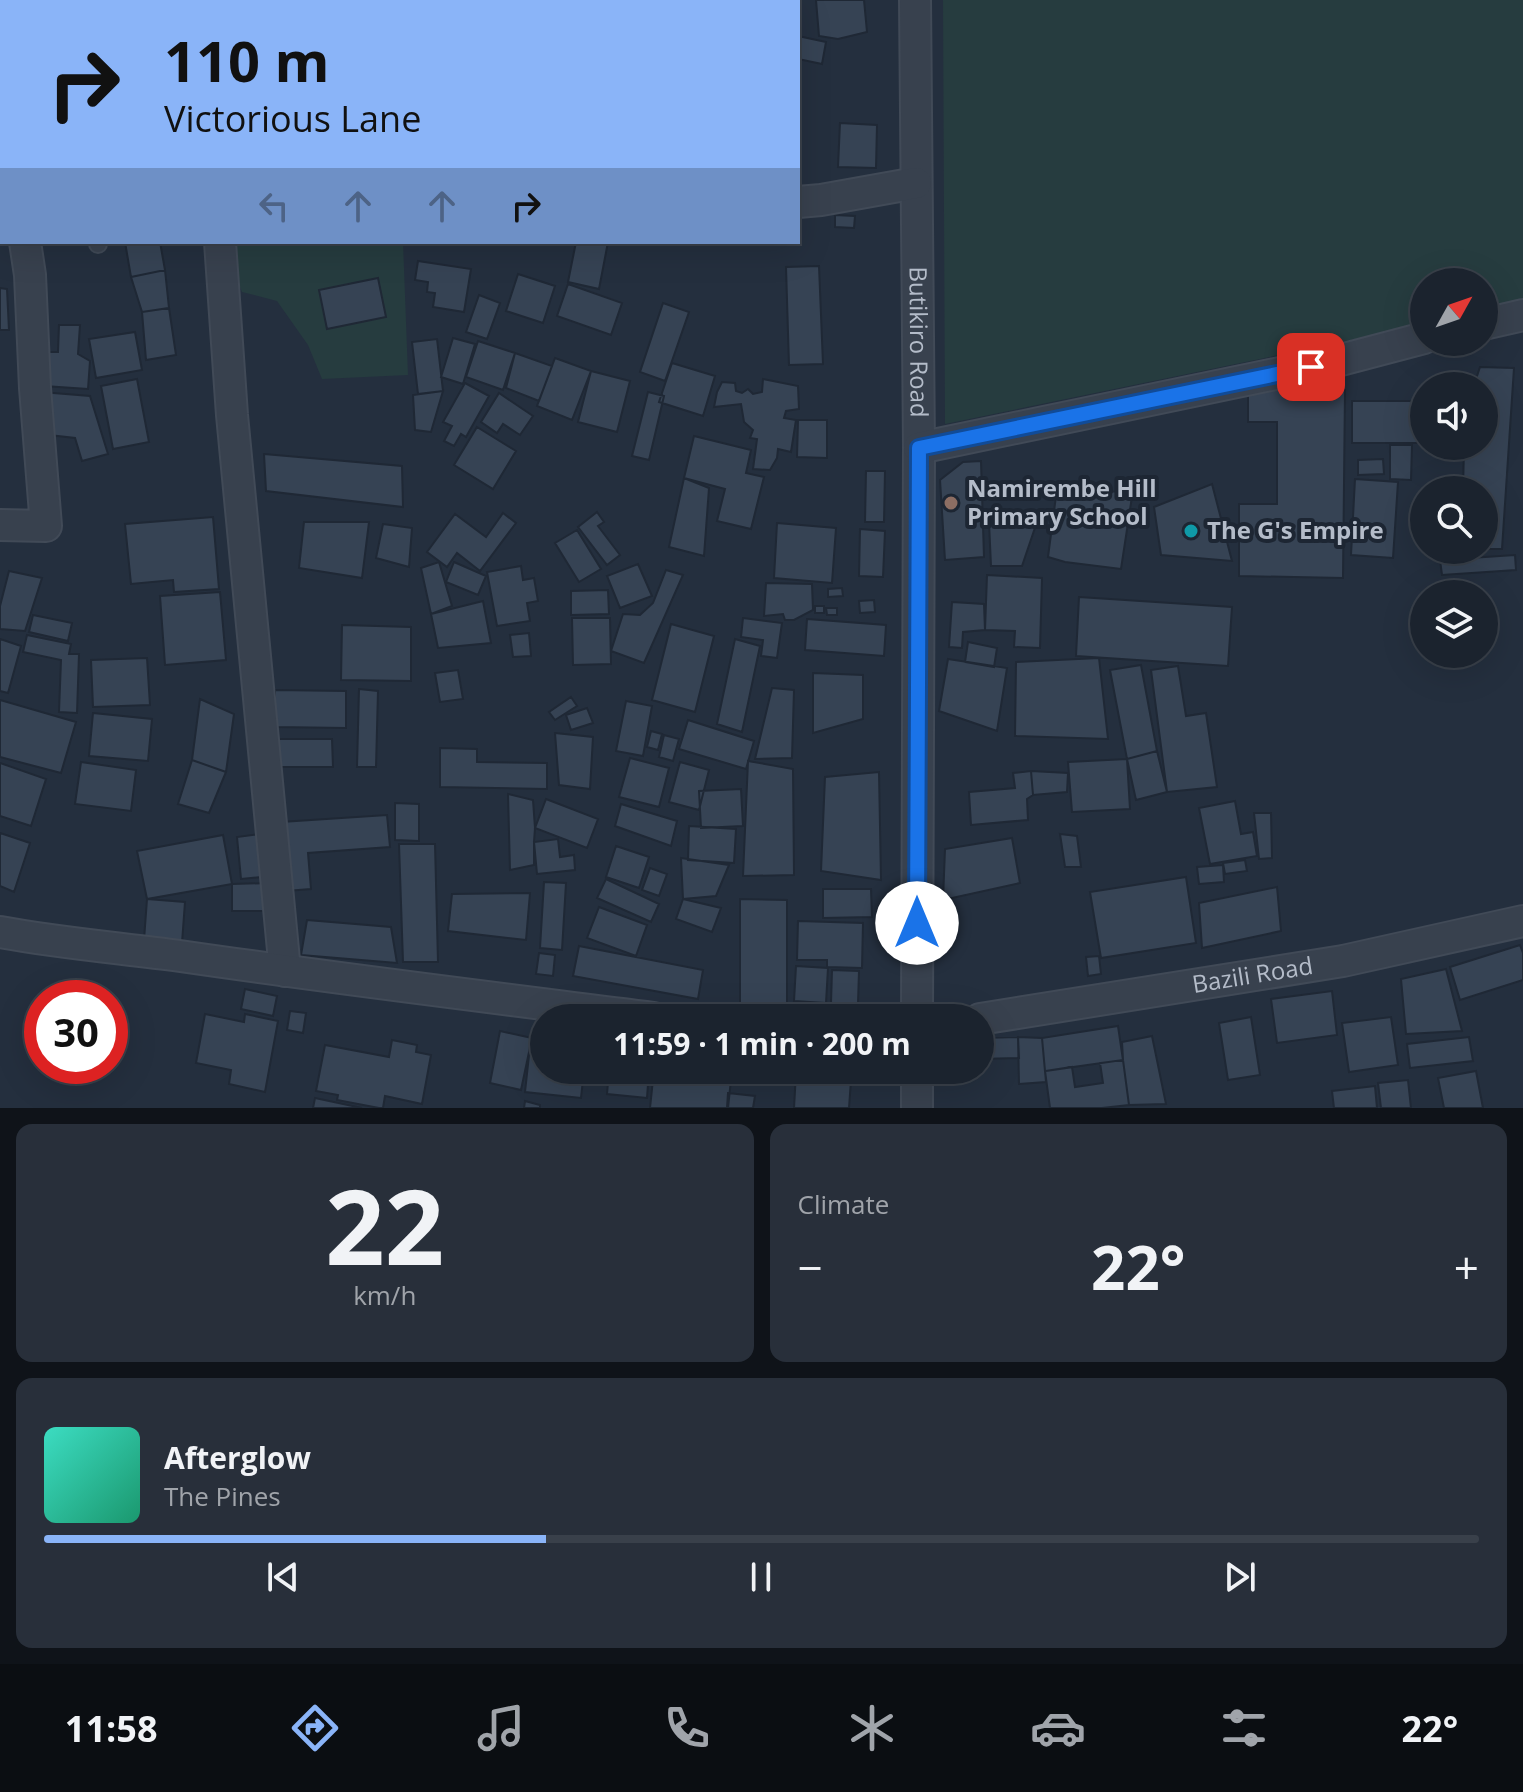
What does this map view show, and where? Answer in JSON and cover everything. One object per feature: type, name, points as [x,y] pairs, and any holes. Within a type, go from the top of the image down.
[{"type":"street","name":"Butikiro Road","points":[[915,0],[919,448],[917,1004]]},
{"type":"street","points":[[800,202],[916,183]]},
{"type":"street","points":[[0,525],[46,526],[30,275],[25,244]]},
{"type":"street","points":[[220,244],[232,415],[285,971]]},
{"type":"street","points":[[1498,321],[1523,315]]},
{"type":"street","points":[[919,448],[1333,362],[1410,342]]},
{"type":"street","name":"Bazili Road","points":[[994,1017],[1343,961],[1523,921]]},
{"type":"street","points":[[0,932],[544,1004]]},
{"type":"street","points":[[917,1084],[917,1108]]},
{"type":"green space","points":[[943,0],[1523,0],[1523,304],[1498,309],[1498,268],[1410,268],[1410,328],[945,424]]},
{"type":"green space","points":[[228,244],[403,244],[408,375],[322,379],[308,345],[277,301],[242,292],[226,255]]},
{"type":"building","points":[[816,0],[864,0],[867,32],[838,39],[819,36]]},
{"type":"building","points":[[800,36],[826,42],[822,64],[800,59]]},
{"type":"building","points":[[840,123],[877,125],[876,168],[838,167]]},
{"type":"building","points":[[835,215],[855,216],[854,228],[835,227]]},
{"type":"building","points":[[125,244],[160,244],[165,270],[131,277]]},
{"type":"building","points":[[576,244],[608,244],[599,289],[568,282]]},
{"type":"building","points":[[418,261],[471,269],[464,312],[433,307],[435,293],[427,292],[428,282],[415,280]]},
{"type":"building","points":[[819,266],[823,364],[789,365],[786,267]]},
{"type":"building","points":[[165,270],[169,308],[142,312],[131,277]]},
{"type":"building","points":[[518,274],[555,286],[543,323],[506,311]]},
{"type":"building","points":[[378,278],[386,317],[327,329],[319,290]]},
{"type":"building","points":[[568,284],[622,303],[611,335],[557,316]]},
{"type":"building","points":[[0,288],[7,289],[9,330],[0,330]]},
{"type":"building","points":[[479,295],[500,303],[487,339],[466,332]]},
{"type":"building","points":[[663,303],[689,312],[665,381],[640,372]]},
{"type":"building","points":[[169,308],[176,355],[146,360],[142,312]]},
{"type":"building","points":[[59,325],[80,325],[78,354],[90,361],[88,389],[44,386],[46,352],[58,352]]},
{"type":"building","points":[[135,332],[142,370],[96,378],[89,339]]},
{"type":"building","points":[[453,338],[475,344],[463,384],[441,377]]},
{"type":"building","points":[[437,339],[443,391],[418,394],[412,342]]},
{"type":"building","points":[[478,341],[515,353],[503,390],[466,377]]},
{"type":"building","points":[[515,353],[552,366],[539,401],[506,388]]},
{"type":"building","points":[[555,358],[591,371],[572,420],[537,406]]},
{"type":"building","points":[[672,363],[715,376],[703,416],[659,402]]},
{"type":"building","points":[[1480,367],[1514,368],[1502,549],[1498,549],[1498,476],[1463,476],[1464,460],[1498,460],[1498,372],[1478,372]]},
{"type":"building","points":[[591,371],[630,381],[617,432],[578,422]]},
{"type":"building","points":[[137,379],[149,442],[113,449],[101,386]]},
{"type":"building","points":[[763,379],[798,386],[799,409],[786,411],[784,418],[796,420],[791,452],[778,449],[770,470],[753,469],[757,439],[750,438],[753,430],[744,422],[741,404],[714,407],[722,382],[735,383],[736,391],[742,393],[748,389],[753,394],[762,392]]},
{"type":"building","points":[[465,383],[489,396],[466,437],[461,434],[454,446],[444,441],[452,426],[443,422]]},
{"type":"building","points":[[1248,388],[1345,390],[1343,578],[1239,576],[1239,504],[1277,504],[1277,422],[1248,422]]},
{"type":"building","points":[[443,391],[431,432],[415,430],[413,395]]},
{"type":"building","points":[[41,392],[90,396],[108,454],[82,461],[75,438],[49,435]]},
{"type":"building","points":[[648,392],[664,396],[649,460],[632,456]]},
{"type":"building","points":[[499,393],[533,416],[520,435],[503,424],[497,433],[481,422]]},
{"type":"building","points":[[1352,401],[1410,401],[1410,443],[1352,443]]},
{"type":"building","points":[[798,420],[827,420],[827,458],[797,457]]},
{"type":"building","points":[[477,427],[516,451],[493,489],[454,465]]},
{"type":"building","points":[[694,436],[751,450],[746,473],[764,477],[751,529],[717,521],[725,489],[684,478]]},
{"type":"building","points":[[1390,445],[1410,445],[1410,480],[1390,479]]},
{"type":"building","points":[[264,454],[402,466],[403,507],[266,491]]},
{"type":"building","points":[[1383,459],[1384,474],[1358,475],[1358,460]]},
{"type":"building","points":[[981,461],[984,557],[945,560],[940,480],[963,462]]},
{"type":"building","points":[[866,471],[885,471],[884,522],[865,522]]},
{"type":"building","points":[[684,478],[709,488],[704,556],[669,547]]},
{"type":"building","points":[[1355,479],[1398,482],[1393,558],[1351,555]]},
{"type":"building","name":"The G's Empire","points":[[1212,484],[1232,561],[1161,555],[1154,507]]},
{"type":"building","points":[[1133,490],[1121,569],[1048,557],[1056,496]]},
{"type":"building","points":[[597,512],[604,522],[598,526],[620,555],[607,565],[578,527]]},
{"type":"building","points":[[503,513],[516,523],[480,571],[457,553],[447,567],[427,552],[455,514],[486,537]]},
{"type":"building","points":[[1040,513],[1022,566],[991,566],[989,522]]},
{"type":"building","points":[[213,517],[219,589],[174,592],[173,580],[131,584],[125,524]]},
{"type":"building","points":[[304,522],[369,522],[362,578],[299,568]]},
{"type":"building","points":[[777,523],[836,528],[832,583],[774,578]]},
{"type":"building","points":[[383,524],[412,528],[409,567],[376,558]]},
{"type":"building","points":[[860,529],[885,531],[883,577],[859,576]]},
{"type":"building","points":[[577,530],[601,569],[579,582],[555,543]]},
{"type":"building","points":[[1515,555],[1516,570],[1442,575],[1441,564],[1498,564],[1498,556]]},
{"type":"building","points":[[439,562],[452,606],[431,614],[421,568]]},
{"type":"building","points":[[454,562],[486,576],[478,595],[446,582]]},
{"type":"building","points":[[638,564],[652,596],[620,608],[607,576]]},
{"type":"building","points":[[521,566],[523,580],[534,578],[538,601],[527,603],[530,621],[497,626],[487,572]]},
{"type":"building","points":[[666,570],[683,575],[644,663],[611,651],[623,614],[640,615],[653,603]]},
{"type":"building","points":[[9,571],[42,578],[25,631],[0,629],[0,606]]},
{"type":"building","points":[[987,575],[1042,578],[1040,648],[1014,647],[1015,631],[985,630]]},
{"type":"building","points":[[766,583],[812,584],[813,610],[794,620],[785,620],[783,614],[764,616]]},
{"type":"building","points":[[842,588],[843,596],[828,597],[828,589]]},
{"type":"building","points":[[608,590],[609,614],[571,615],[571,591]]},
{"type":"building","points":[[220,592],[226,660],[165,665],[160,596]]},
{"type":"building","points":[[1079,597],[1232,607],[1228,666],[1076,656]]},
{"type":"building","points":[[874,600],[875,612],[860,613],[859,601]]},
{"type":"building","points":[[483,601],[491,643],[438,648],[431,614]]},
{"type":"building","points":[[952,602],[984,604],[985,630],[963,632],[962,648],[949,647]]},
{"type":"building","points":[[815,606],[824,606],[824,613],[815,613]]},
{"type":"building","points":[[826,608],[837,608],[837,615],[827,615]]},
{"type":"building","points":[[33,615],[72,623],[68,641],[29,632]]},
{"type":"building","points":[[572,618],[610,618],[611,664],[573,665]]},
{"type":"building","points":[[743,618],[782,623],[777,658],[761,656],[763,640],[741,637]]},
{"type":"building","points":[[807,619],[886,625],[884,656],[805,650]]},
{"type":"building","points":[[671,624],[714,636],[695,712],[652,700]]},
{"type":"building","points":[[342,625],[411,627],[411,681],[341,680]]},
{"type":"building","points":[[529,633],[531,656],[513,657],[510,635]]},
{"type":"building","points":[[27,635],[71,644],[69,654],[79,654],[77,713],[59,712],[61,660],[23,652]]},
{"type":"building","points":[[0,639],[21,646],[8,693],[0,691]]},
{"type":"building","points":[[735,639],[760,646],[742,732],[717,724]]},
{"type":"building","points":[[968,642],[997,648],[994,667],[965,662]]},
{"type":"building","points":[[147,658],[150,705],[93,707],[91,660]]},
{"type":"building","points":[[1099,658],[1108,739],[1015,736],[1016,662]]},
{"type":"building","points":[[948,659],[1007,668],[997,731],[939,711]]},
{"type":"building","points":[[1141,665],[1157,751],[1127,759],[1110,670]]},
{"type":"building","points":[[1178,666],[1186,716],[1206,713],[1217,787],[1167,792],[1151,670]]},
{"type":"building","points":[[458,670],[463,699],[440,702],[435,673]]},
{"type":"building","points":[[813,673],[863,675],[863,719],[813,733]]},
{"type":"building","points":[[772,688],[794,690],[792,758],[755,759]]},
{"type":"building","points":[[359,689],[378,691],[376,767],[357,767]]},
{"type":"building","points":[[275,690],[346,691],[346,728],[275,727]]},
{"type":"building","points":[[571,697],[577,706],[555,720],[549,712]]},
{"type":"building","points":[[200,699],[234,714],[226,772],[192,760]]},
{"type":"building","points":[[0,700],[76,722],[61,773],[0,757]]},
{"type":"building","points":[[626,701],[652,706],[643,756],[616,751]]},
{"type":"building","points":[[587,708],[593,723],[571,730],[566,715]]},
{"type":"building","points":[[93,713],[152,719],[148,761],[89,756]]},
{"type":"building","points":[[688,720],[754,741],[746,769],[679,749]]},
{"type":"building","points":[[651,731],[662,734],[658,750],[647,747]]},
{"type":"building","points":[[555,733],[593,737],[590,789],[559,785]]},
{"type":"building","points":[[664,735],[679,739],[673,761],[659,757]]},
{"type":"building","points":[[272,739],[332,739],[333,767],[272,767]]},
{"type":"building","points":[[440,748],[477,749],[477,762],[547,763],[547,789],[440,787]]},
{"type":"building","points":[[1157,751],[1167,792],[1136,800],[1127,759]]},
{"type":"building","points":[[630,758],[669,768],[659,807],[619,797]]},
{"type":"building","points":[[1127,759],[1130,809],[1072,812],[1068,762]]},
{"type":"building","points":[[192,760],[226,772],[209,813],[178,804]]},
{"type":"building","points":[[748,761],[793,769],[794,875],[743,876]]},
{"type":"building","points":[[81,762],[136,770],[131,811],[75,804]]},
{"type":"building","points":[[680,762],[709,770],[699,810],[669,802]]},
{"type":"building","points":[[0,763],[46,779],[31,826],[0,816]]},
{"type":"building","points":[[1031,771],[1068,773],[1067,792],[1033,795]]},
{"type":"building","points":[[1031,771],[1033,795],[1027,799],[1028,820],[971,825],[969,792],[1015,788],[1013,773]]},
{"type":"building","points":[[879,772],[881,880],[821,871],[825,777]]},
{"type":"building","points":[[741,789],[743,826],[701,828],[699,791]]},
{"type":"building","points":[[508,794],[533,800],[535,828],[534,865],[510,870]]},
{"type":"building","points":[[546,799],[598,819],[587,848],[535,828]]},
{"type":"building","points":[[1235,801],[1241,834],[1253,832],[1257,856],[1210,864],[1199,808]]},
{"type":"building","points":[[395,803],[419,804],[419,841],[395,840]]},
{"type":"building","points":[[621,804],[677,821],[671,846],[615,826]]},
{"type":"building","points":[[1254,813],[1271,813],[1272,858],[1259,859]]},
{"type":"building","points":[[387,815],[390,847],[308,853],[311,889],[286,891],[281,822]]},
{"type":"building","points":[[689,826],[736,829],[734,863],[688,860]]},
{"type":"building","points":[[0,833],[30,843],[14,892],[0,886]]},
{"type":"building","points":[[267,833],[272,876],[241,879],[237,837]]},
{"type":"building","points":[[1060,834],[1077,836],[1081,867],[1065,867]]},
{"type":"building","points":[[223,835],[232,884],[147,899],[137,851]]},
{"type":"building","points":[[1012,838],[1020,883],[943,900],[945,849]]},
{"type":"building","points":[[558,839],[560,857],[574,855],[575,870],[537,874],[534,842]]},
{"type":"building","points":[[399,844],[435,844],[438,962],[403,962]]},
{"type":"building","points":[[616,846],[649,857],[639,888],[606,877]]},
{"type":"building","points":[[681,858],[729,865],[716,896],[683,899]]},
{"type":"building","points":[[1245,860],[1247,871],[1225,874],[1223,863]]},
{"type":"building","points":[[1223,865],[1224,882],[1199,884],[1197,867]]},
{"type":"building","points":[[650,868],[667,874],[659,896],[642,890]]},
{"type":"building","points":[[1186,877],[1196,943],[1101,958],[1090,892]]},
{"type":"building","points":[[606,879],[659,904],[651,922],[597,898]]},
{"type":"building","points":[[544,882],[566,883],[562,950],[540,948]]},
{"type":"building","points":[[270,883],[270,911],[232,911],[232,884]]},
{"type":"building","points":[[1277,887],[1281,931],[1202,948],[1199,903]]},
{"type":"building","points":[[823,889],[871,889],[872,917],[823,918]]},
{"type":"building","points":[[530,893],[526,940],[448,931],[452,894]]},
{"type":"building","points":[[147,899],[185,902],[182,943],[144,940]]},
{"type":"building","points":[[683,899],[721,908],[712,932],[676,919]]},
{"type":"building","points":[[740,899],[787,900],[787,1004],[740,1004]]},
{"type":"building","points":[[599,907],[647,925],[636,956],[587,938]]},
{"type":"building","points":[[307,920],[391,927],[397,963],[301,955]]},
{"type":"building","points":[[798,921],[863,923],[862,968],[827,967],[827,960],[797,960]]},
{"type":"building","points":[[1520,945],[1523,980],[1460,1000],[1450,967]]},
{"type":"building","points":[[579,946],[703,970],[698,999],[573,976]]},
{"type":"building","points":[[539,953],[555,955],[553,976],[536,974]]},
{"type":"building","points":[[1099,956],[1101,974],[1088,976],[1086,957]]},
{"type":"building","points":[[796,966],[828,968],[826,1003],[794,1001]]},
{"type":"building","points":[[1446,969],[1462,1031],[1406,1034],[1401,979]]},
{"type":"building","points":[[832,970],[859,971],[858,1004],[831,1003]]},
{"type":"building","points":[[245,989],[277,996],[273,1016],[241,1009]]},
{"type":"building","points":[[1332,991],[1337,1035],[1277,1043],[1271,999]]},
{"type":"building","points":[[290,1011],[306,1013],[303,1033],[287,1030]]},
{"type":"building","points":[[205,1014],[244,1022],[245,1014],[278,1021],[265,1092],[229,1084],[231,1070],[196,1063]]},
{"type":"building","points":[[1251,1017],[1260,1075],[1228,1080],[1219,1023]]},
{"type":"building","points":[[1391,1017],[1398,1065],[1349,1072],[1342,1023]]},
{"type":"building","points":[[1118,1026],[1123,1060],[1045,1071],[1042,1038]]},
{"type":"building","points":[[500,1031],[530,1038],[521,1090],[490,1083]]},
{"type":"building","points":[[1152,1036],[1166,1104],[1129,1105],[1122,1042]]},
{"type":"building","points":[[1018,1037],[1042,1038],[1046,1082],[1019,1084]]},
{"type":"building","points":[[1018,1037],[1019,1058],[994,1059],[994,1038]]},
{"type":"building","points":[[1469,1037],[1473,1061],[1410,1068],[1407,1044]]},
{"type":"building","points":[[392,1040],[417,1045],[416,1052],[431,1055],[422,1104],[385,1096],[383,1108],[379,1108],[337,1100],[338,1095],[316,1091],[325,1045],[389,1057]]},
{"type":"building","points":[[530,1046],[530,1084],[582,1084],[581,1098],[525,1092]]},
{"type":"building","points":[[1123,1060],[1129,1105],[1050,1108],[1045,1071],[1072,1067],[1075,1087],[1103,1083],[1100,1063]]},
{"type":"building","points":[[1476,1071],[1483,1108],[1444,1108],[1438,1078]]},
{"type":"building","points":[[1408,1080],[1411,1108],[1381,1108],[1378,1083]]},
{"type":"building","points":[[608,1084],[648,1084],[647,1098],[607,1094]]},
{"type":"building","points":[[653,1084],[731,1084],[728,1108],[650,1108]]},
{"type":"building","points":[[795,1084],[851,1084],[849,1108],[794,1108]]},
{"type":"building","points":[[1375,1086],[1377,1108],[1334,1108],[1332,1091]]},
{"type":"building","points":[[728,1093],[755,1096],[753,1108],[727,1108]]},
{"type":"building","points":[[315,1098],[362,1108],[313,1108]]},
{"type":"building","points":[[525,1101],[540,1105],[540,1108],[524,1108]]},
{"type":"place","name":"Namirembe Hill Primary School","points":[[951,503]]},
{"type":"place","name":"The G's Empire","points":[[1191,531]]},
{"type":"route","points":[[917,923],[919,448],[1311,367]]}]
